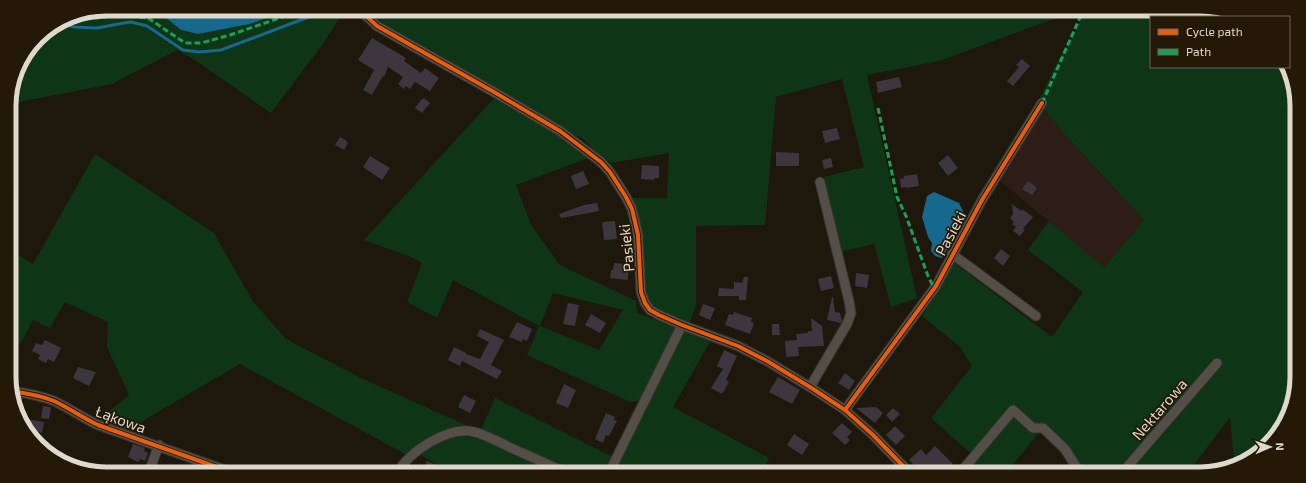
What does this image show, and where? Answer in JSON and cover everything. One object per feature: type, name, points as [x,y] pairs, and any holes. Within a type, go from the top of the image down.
[{"type":"street","name":"Pasieki","points":[[366,16],[377,26],[560,131],[601,162],[610,172],[626,197],[636,222],[642,292],[645,303],[650,310],[682,325],[738,346],[767,361],[810,387],[845,410],[905,467]]},
{"type":"street","name":"Pasieki","points":[[845,410],[936,286],[982,200],[1042,103]]},
{"type":"street","points":[[810,387],[847,324],[851,314],[820,182]]},
{"type":"street","points":[[952,254],[1036,316]]},
{"type":"street","points":[[612,467],[682,325]]},
{"type":"street","name":"Nektarowa","points":[[1127,467],[1217,363]]},
{"type":"street","name":"Łąkowa","points":[[18,392],[54,401],[93,423],[159,445],[217,467]]},
{"type":"street","points":[[965,467],[1013,410],[1033,428],[1043,428],[1065,449],[1076,467]]},
{"type":"street","points":[[401,467],[422,447],[450,434],[469,431],[490,438],[554,467]]},
{"type":"street","points":[[151,467],[159,445]]},
{"type":"shaded area","points":[[1038,102],[1066,136],[1144,220],[1104,267],[994,176]]},
{"type":"green space","points":[[100,16],[164,16],[181,30],[198,34],[250,24],[273,16],[341,16],[322,45],[271,113],[195,60],[177,50],[112,84],[16,103],[19,83],[25,66],[42,42],[66,25],[83,19]]},
{"type":"green space","points":[[355,16],[359,16],[365,22]]},
{"type":"green space","points":[[374,16],[399,16],[401,18],[407,16],[1062,16],[939,61],[867,75],[917,298],[891,307],[874,244],[840,252],[824,177],[864,167],[842,79],[776,97],[765,225],[696,226],[696,305],[689,324],[651,306],[645,293],[631,198],[667,198],[669,153],[611,163],[598,154],[582,138],[570,133],[381,22]]},
{"type":"green space","points":[[1078,16],[1150,16],[1150,68],[1281,68],[1283,72],[1287,83],[1290,106],[1290,383],[1285,406],[1274,427],[1250,427],[1250,452],[1234,460],[1230,417],[1192,467],[1074,467],[1040,431],[1011,467],[971,467],[977,459],[931,418],[972,366],[960,347],[922,316],[953,262],[1052,337],[1083,292],[1028,250],[1049,221],[1104,267],[1144,220],[1066,136],[1038,102],[1080,21]]},
{"type":"green space","points":[[495,97],[558,134],[591,157],[516,185],[531,225],[560,265],[636,301],[637,313],[675,327],[675,333],[639,401],[630,402],[527,355],[539,326],[453,280],[437,318],[407,302],[422,263],[411,257],[364,240]],"holes":[[[553,293],[623,310],[599,350],[540,326]]]},
{"type":"green space","points":[[95,154],[214,233],[252,300],[286,339],[361,378],[468,426],[450,430],[428,439],[407,455],[240,364],[127,430],[97,421],[129,395],[107,347],[108,322],[65,302],[50,328],[33,320],[19,346],[16,344],[16,254],[33,264]]},
{"type":"green space","points":[[683,330],[711,340],[673,407],[769,458],[764,467],[615,467]]},
{"type":"green space","points":[[495,398],[613,457],[608,467],[560,467],[480,432]]},
{"type":"green space","points":[[458,435],[481,439],[545,467],[441,467],[419,454],[440,442]]},
{"type":"water","points":[[164,16],[273,16],[250,24],[198,34],[181,30]]},
{"type":"water","points":[[934,192],[959,203],[965,215],[942,258],[935,256],[931,251],[932,243],[928,237],[922,217],[927,196]]},
{"type":"building","points":[[372,38],[406,58],[404,61],[421,73],[425,68],[439,78],[430,91],[415,82],[410,89],[406,86],[404,89],[398,84],[403,77],[388,67],[384,77],[383,76],[372,95],[363,90],[374,70],[358,60]]},
{"type":"building","points":[[1022,59],[1030,66],[1013,86],[1007,81],[1019,67],[1016,65]]},
{"type":"building","points":[[899,77],[902,87],[878,93],[876,82]]},
{"type":"building","points":[[424,98],[430,103],[422,113],[415,108]]},
{"type":"building","points":[[837,128],[840,139],[825,143],[822,131]]},
{"type":"building","points":[[340,137],[348,143],[344,150],[335,145]]},
{"type":"building","points":[[776,152],[799,153],[799,166],[776,166]]},
{"type":"building","points":[[948,155],[958,168],[948,176],[938,163]]},
{"type":"building","points":[[370,156],[390,168],[382,180],[363,167]]},
{"type":"building","points":[[831,158],[833,167],[824,169],[822,160]]},
{"type":"building","points":[[642,165],[659,166],[659,178],[654,178],[654,180],[641,179]]},
{"type":"building","points":[[583,171],[589,184],[576,189],[571,176]]},
{"type":"building","points":[[917,174],[919,186],[901,188],[900,179],[904,178],[904,176]]},
{"type":"building","points":[[1028,181],[1037,188],[1032,195],[1022,189]]},
{"type":"building","points":[[597,203],[599,211],[561,218],[559,214],[584,205]]},
{"type":"building","points":[[1012,204],[1021,211],[1022,209],[1033,217],[1023,229],[1025,230],[1020,236],[1013,231],[1016,227],[1012,224],[1014,222],[1010,218],[1013,214]]},
{"type":"building","points":[[615,221],[617,239],[604,240],[602,222]]},
{"type":"building","points":[[1001,249],[1010,256],[1003,266],[994,258]]},
{"type":"building","points":[[614,263],[626,264],[625,267],[629,267],[628,280],[610,278]]},
{"type":"building","points":[[856,273],[869,275],[867,288],[855,286]]},
{"type":"building","points":[[831,276],[834,288],[821,291],[818,279]]},
{"type":"building","points":[[744,277],[748,277],[746,300],[739,300],[739,296],[718,296],[719,288],[734,289],[734,282],[742,283]]},
{"type":"building","points":[[832,297],[835,312],[840,313],[841,323],[827,320]]},
{"type":"building","points":[[568,303],[579,305],[575,326],[563,324]]},
{"type":"building","points":[[703,304],[715,308],[710,320],[699,315]]},
{"type":"building","points":[[734,312],[752,318],[751,322],[754,323],[750,334],[725,325],[729,314],[733,315]]},
{"type":"building","points":[[591,314],[606,323],[600,333],[585,325]]},
{"type":"building","points":[[811,318],[822,326],[824,346],[798,347],[799,356],[786,357],[785,341],[797,340],[796,334],[808,333],[808,331],[812,331]]},
{"type":"building","points":[[517,322],[532,329],[527,341],[523,339],[522,342],[509,337]]},
{"type":"building","points":[[772,324],[779,324],[780,335],[772,335]]},
{"type":"building","points":[[480,329],[504,340],[491,365],[502,371],[497,379],[462,361],[460,366],[448,360],[454,347],[466,354],[480,359],[489,342],[477,336]]},
{"type":"building","points":[[45,340],[61,348],[54,362],[48,359],[46,363],[38,359],[40,355],[32,351],[36,343],[42,345]]},
{"type":"building","points":[[724,350],[737,356],[726,380],[729,382],[722,394],[711,388],[723,369],[717,366]]},
{"type":"building","points":[[78,367],[96,372],[89,386],[73,378]]},
{"type":"building","points":[[845,373],[855,381],[849,390],[838,383]]},
{"type":"building","points":[[778,377],[800,390],[792,404],[769,392]]},
{"type":"building","points":[[564,384],[576,390],[568,408],[556,403]]},
{"type":"building","points":[[464,395],[476,401],[470,413],[458,407]]},
{"type":"building","points":[[43,406],[51,407],[49,419],[41,418]]},
{"type":"building","points":[[876,407],[883,413],[875,423],[856,408]]},
{"type":"building","points":[[893,408],[900,414],[892,422],[886,415]]},
{"type":"building","points":[[606,413],[615,417],[614,420],[617,421],[609,436],[606,435],[603,443],[595,439]]},
{"type":"building","points":[[26,419],[44,422],[42,433],[39,432],[38,436]]},
{"type":"building","points":[[842,423],[852,432],[847,437],[850,440],[845,445],[832,433]]},
{"type":"building","points":[[895,426],[905,436],[896,445],[886,435]]},
{"type":"building","points":[[794,434],[809,444],[802,455],[787,445]]},
{"type":"building","points":[[133,444],[145,448],[144,451],[148,453],[145,461],[140,459],[138,462],[128,457]]},
{"type":"building","points":[[935,446],[953,464],[950,467],[915,467],[909,460],[921,449],[926,455]]},
{"type":"building","points":[[427,461],[442,467],[424,467]]},
{"type":"waterway","points":[[66,25],[74,27],[97,28],[131,22],[147,26],[183,50],[199,52],[221,50],[311,16]]},
{"type":"marked path","points":[[81,20],[114,16]]},
{"type":"marked path","points":[[131,16],[148,18],[185,43],[201,43],[230,35],[285,16]]},
{"type":"marked path","points":[[1042,103],[1081,16]]},
{"type":"marked path","points":[[878,108],[897,197],[934,288]]},
{"type":"cycle path","points":[[366,16],[377,26],[560,131],[601,162],[610,172],[632,209],[638,235],[641,292],[645,303],[650,310],[682,325],[738,346],[767,361],[810,387],[845,410],[873,435],[904,467]]},
{"type":"cycle path","points":[[845,410],[936,286],[982,200],[1042,103]]},
{"type":"cycle path","points":[[18,392],[49,399],[98,425],[217,467]]}]
